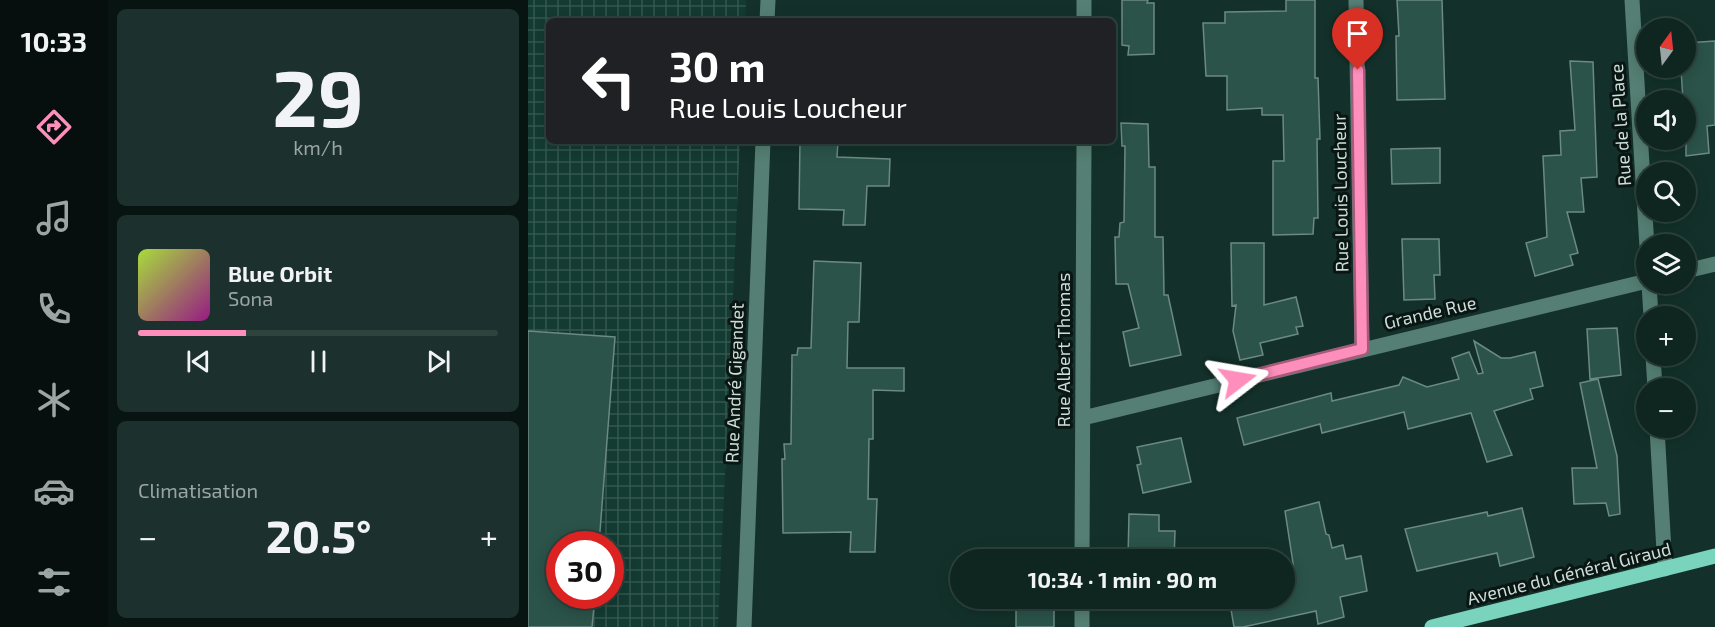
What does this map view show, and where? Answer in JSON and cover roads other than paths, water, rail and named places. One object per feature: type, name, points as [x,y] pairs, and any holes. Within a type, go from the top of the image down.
[{"type":"main road","name":"Avenue du Général Giraud","points":[[1432,627],[1715,556]]},
{"type":"street","points":[[767,18],[768,0]]},
{"type":"street","points":[[1084,0],[1084,18]]},
{"type":"street","name":"Rue Louis Loucheur","points":[[1356,0],[1362,349]]},
{"type":"street","name":"Rue de la Place","points":[[1632,0],[1646,234]]},
{"type":"street","name":"Rue André Gigandet","points":[[744,627],[763,144]]},
{"type":"street","name":"Rue Albert Thomas","points":[[1082,549],[1084,144]]},
{"type":"street","points":[[1696,269],[1715,264]]},
{"type":"street","name":"Grande Rue","points":[[1083,418],[1636,285]]},
{"type":"street","points":[[1658,438],[1665,569]]},
{"type":"street","points":[[1082,609],[1082,627]]}]
